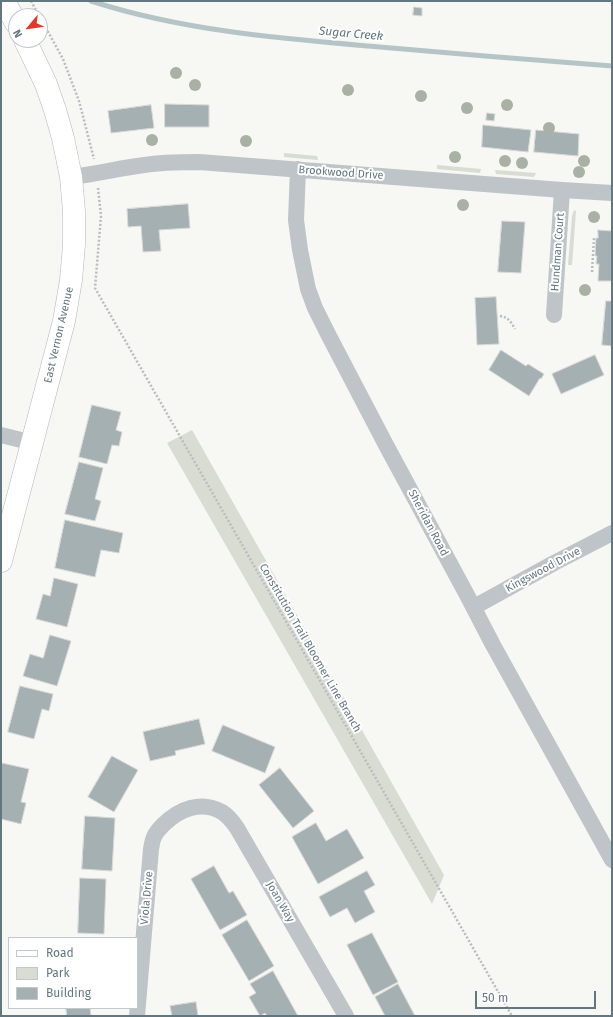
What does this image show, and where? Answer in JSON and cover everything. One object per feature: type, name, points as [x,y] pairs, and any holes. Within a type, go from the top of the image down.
[{"type":"main road","name":"East Vernon Avenue","points":[[1,561],[64,321],[71,280],[74,245],[74,211],[71,177],[63,138],[51,97],[29,48]]},
{"type":"street","name":"Brookwood Drive","points":[[71,177],[97,174],[144,164],[199,162],[612,193]]},
{"type":"street","name":"Sheridan Road","points":[[298,170],[296,220],[308,289],[315,308],[382,438],[474,607],[493,645],[612,860]]},
{"type":"street","name":"Hundman Court","points":[[554,314],[562,190]]},
{"type":"street","points":[[1,435],[32,443]]},
{"type":"street","name":"Kingswood Drive","points":[[474,607],[612,533]]},
{"type":"street","name":"Viola Drive","points":[[138,1004],[153,838],[158,830],[175,814],[184,809],[200,807]]},
{"type":"street","name":"Joan Way","points":[[200,807],[212,808],[222,813],[230,819],[237,828],[346,1016]]},
{"type":"path","points":[[48,32],[63,59],[79,101],[94,160]]},
{"type":"path","name":"Constitution Trail Bloomer Line Branch","points":[[98,193],[101,216],[95,288],[512,1016]]},
{"type":"path","points":[[592,272],[594,238]]},
{"type":"path","points":[[500,316],[504,316],[508,319],[515,329]]},
{"type":"green space","points":[[284,153],[317,156],[318,160],[284,157]]},
{"type":"green space","points":[[437,165],[481,169],[480,173],[437,169]]},
{"type":"green space","points":[[495,170],[536,173],[534,177],[496,174]]},
{"type":"green space","points":[[574,210],[576,211],[572,265],[568,265],[572,216]]},
{"type":"green space","points":[[192,430],[444,875],[432,904],[167,443]]},
{"type":"building","points":[[414,7],[422,8],[422,16],[413,15]]},
{"type":"building","points":[[165,104],[209,105],[209,127],[165,127]]},
{"type":"building","points":[[151,105],[154,128],[111,133],[108,111]]},
{"type":"building","points":[[487,113],[495,114],[494,121],[486,120]]},
{"type":"building","points":[[483,125],[531,130],[528,152],[482,147]]},
{"type":"building","points":[[536,130],[579,134],[578,156],[534,152]]},
{"type":"building","points":[[188,204],[190,228],[159,230],[161,251],[143,252],[141,226],[128,227],[127,209]]},
{"type":"building","points":[[502,221],[525,222],[521,273],[498,272]]},
{"type":"building","points":[[598,230],[612,231],[612,281],[598,281],[599,264],[596,264],[597,256],[595,256]]},
{"type":"building","points":[[496,297],[499,344],[477,345],[475,298]]},
{"type":"building","points":[[606,301],[612,301],[612,346],[602,345]]},
{"type":"building","points":[[501,350],[526,366],[528,364],[544,374],[529,396],[489,370]]},
{"type":"building","points":[[595,355],[604,375],[561,394],[552,374]]},
{"type":"building","points":[[92,405],[121,412],[116,430],[122,432],[119,446],[112,445],[107,464],[79,457]]},
{"type":"building","points":[[79,462],[103,468],[95,499],[101,501],[95,521],[65,514]]},
{"type":"building","points":[[65,520],[123,533],[119,553],[101,550],[95,577],[55,568]]},
{"type":"building","points":[[54,578],[78,584],[67,627],[36,619],[43,594],[50,596]]},
{"type":"building","points":[[50,635],[71,641],[57,686],[23,676],[30,654],[43,658]]},
{"type":"building","points":[[20,686],[53,694],[49,711],[42,709],[34,739],[8,732]]},
{"type":"building","points":[[199,719],[205,744],[175,751],[176,755],[150,761],[143,732]]},
{"type":"building","points":[[223,725],[275,747],[265,773],[212,751]]},
{"type":"building","points":[[112,756],[138,770],[114,812],[88,797]]},
{"type":"building","points":[[2,763],[29,769],[21,802],[26,803],[21,824],[1,819]]},
{"type":"building","points":[[280,768],[314,811],[293,828],[259,785]]},
{"type":"building","points":[[85,816],[115,818],[112,871],[82,869]]},
{"type":"building","points":[[316,823],[326,841],[347,829],[364,858],[318,884],[292,837]]},
{"type":"building","points":[[214,866],[229,893],[233,891],[247,915],[220,930],[191,879]]},
{"type":"building","points":[[367,871],[375,885],[364,891],[375,912],[355,923],[347,908],[330,917],[319,897]]},
{"type":"building","points":[[80,878],[106,879],[104,934],[78,933]]},
{"type":"building","points":[[247,920],[274,966],[249,981],[222,935]]},
{"type":"building","points":[[372,933],[398,982],[373,995],[347,945]]},
{"type":"building","points":[[273,971],[298,1016],[267,1016],[265,1013],[260,1016],[249,997],[256,993],[250,984]]},
{"type":"building","points":[[398,984],[415,1016],[385,1016],[375,997]]},
{"type":"building","points":[[196,1002],[198,1016],[172,1016],[170,1006]]},
{"type":"building","points":[[66,1009],[90,1009],[91,1016],[67,1016]]},
{"type":"waterway","name":"Sugar Creek","points":[[91,1],[159,19],[194,26],[263,36],[612,66]]}]
